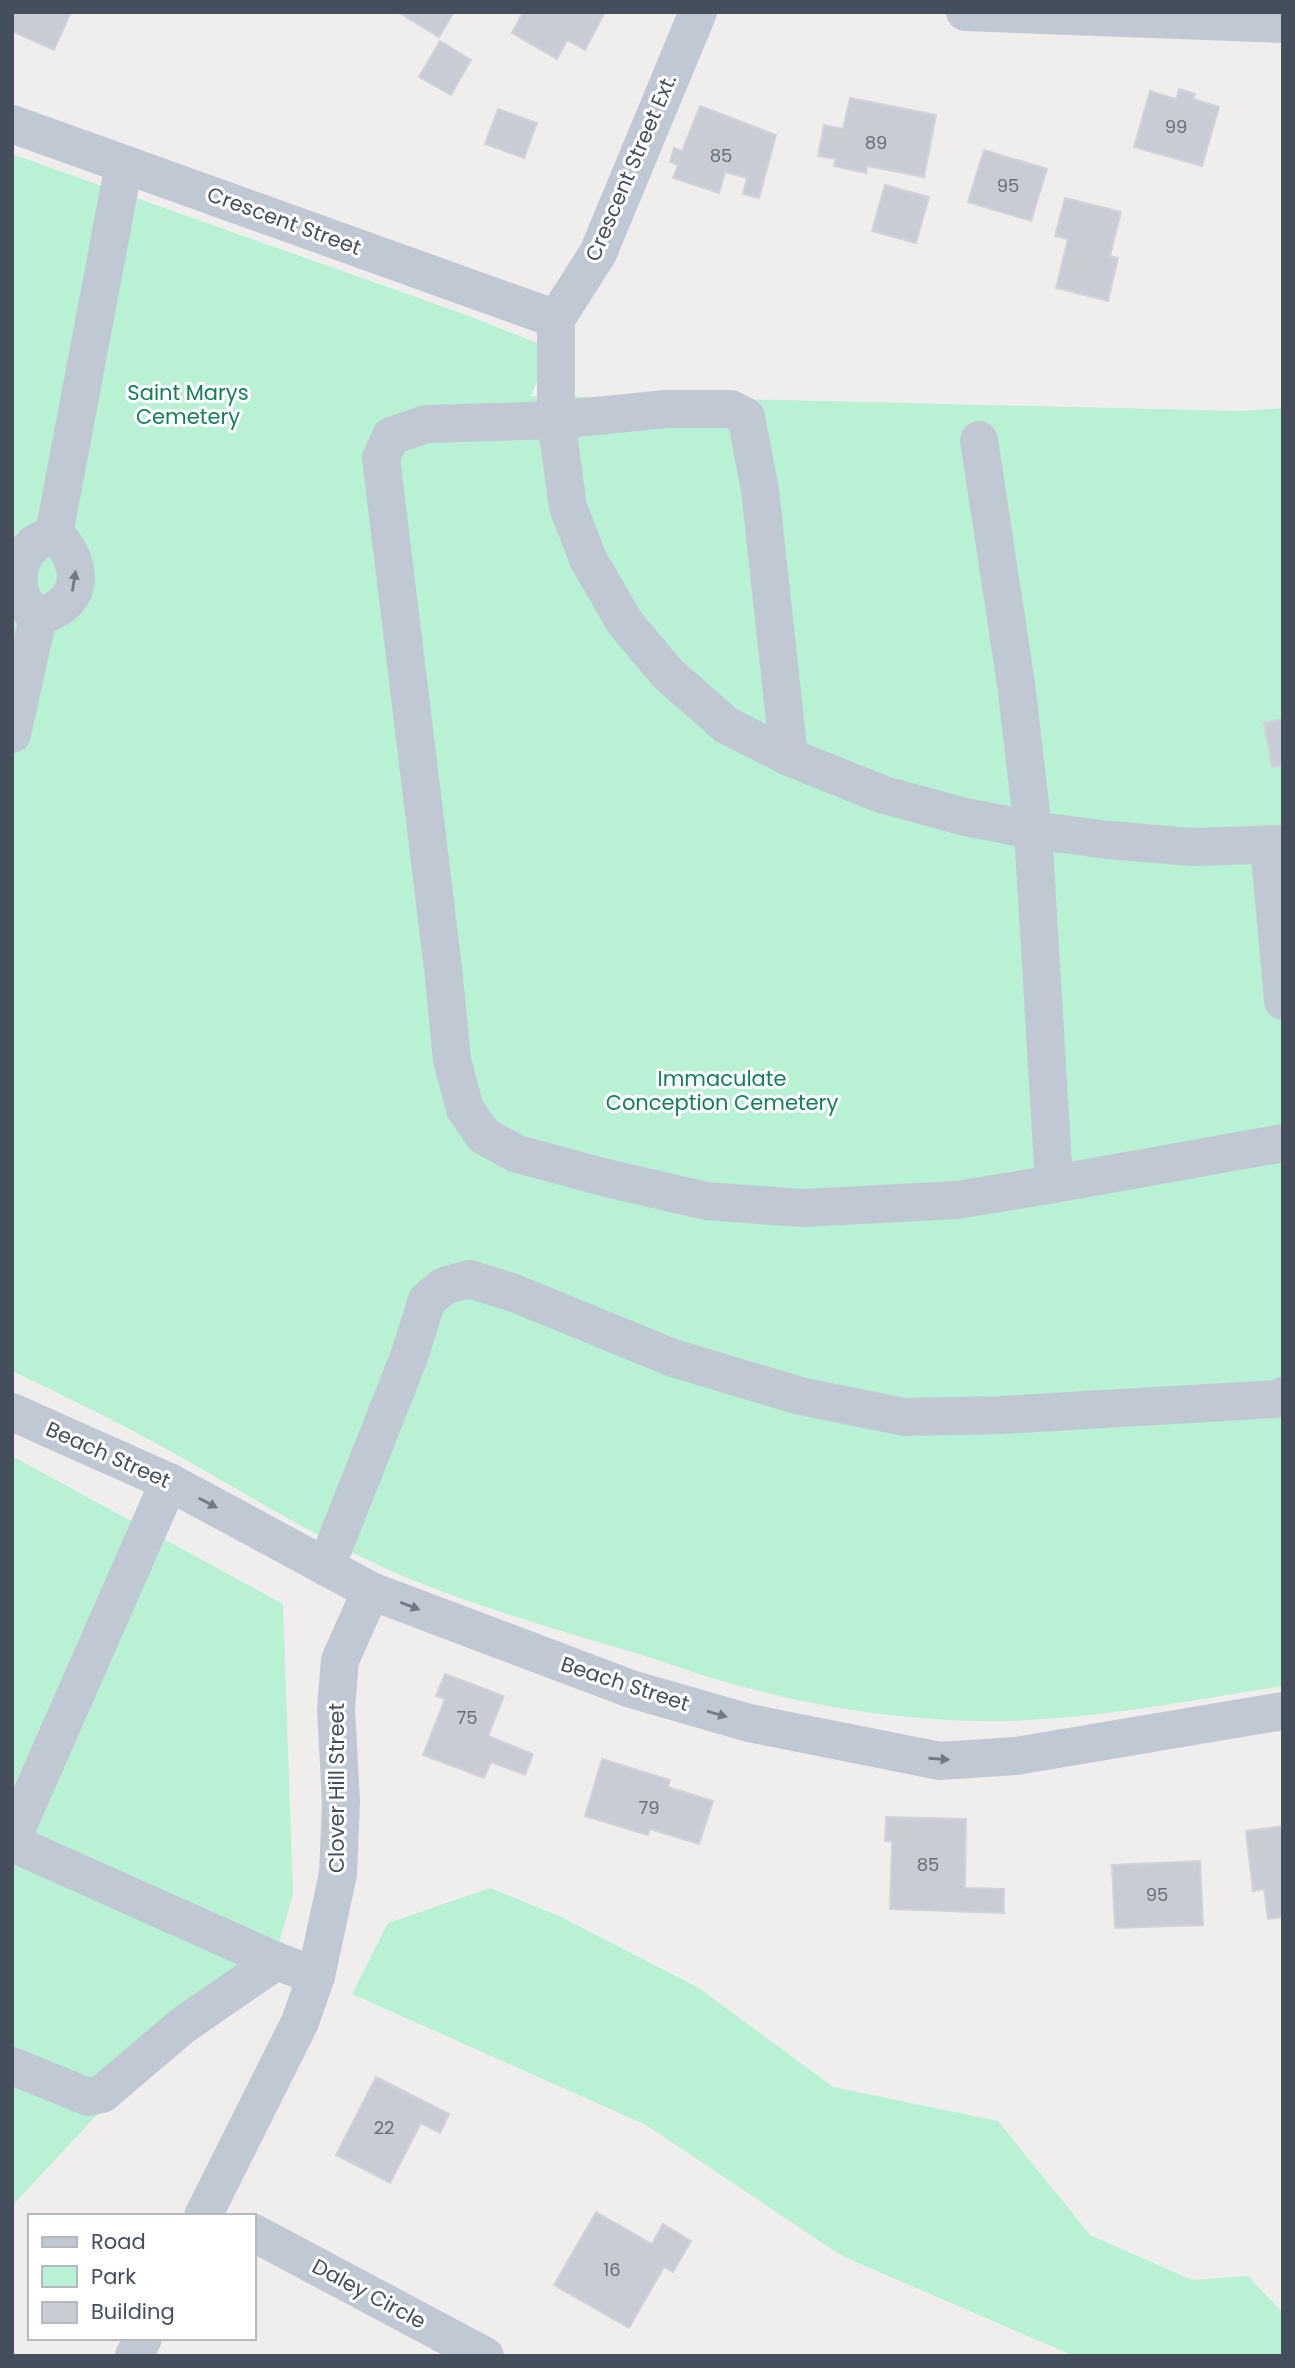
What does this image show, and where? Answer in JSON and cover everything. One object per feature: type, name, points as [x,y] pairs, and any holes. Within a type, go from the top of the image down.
[{"type":"street","name":"Crescent Street Ext.","points":[[556,319],[598,253],[698,12]]},
{"type":"street","points":[[965,12],[1283,24]]},
{"type":"street","name":"Crescent Street","points":[[12,124],[556,319]]},
{"type":"street","points":[[12,734],[38,617],[60,608],[72,594],[77,577],[72,556],[65,543],[54,534],[124,164]]},
{"type":"street","points":[[556,319],[556,420],[568,507],[588,559],[625,623],[667,674],[726,725],[789,757],[884,795],[965,817],[1108,840],[1193,847],[1276,844],[1283,1001]]},
{"type":"street","points":[[789,757],[760,490],[746,418],[732,409],[666,409],[556,420],[426,424],[391,436],[381,458],[452,1060],[465,1110],[484,1136],[517,1154],[706,1201],[802,1208],[957,1200],[1283,1143]]},
{"type":"street","points":[[979,440],[1016,684],[1033,830],[1054,1184]]},
{"type":"street","points":[[326,1567],[408,1357],[427,1300],[444,1286],[469,1279],[514,1293],[673,1358],[800,1396],[904,1417],[1001,1416],[1277,1399],[1283,1396]]},
{"type":"street","name":"Beach Street","points":[[12,1412],[169,1482],[371,1591],[631,1689],[749,1723],[940,1761],[1016,1756],[1283,1711]]},
{"type":"street","points":[[169,1482],[12,1841],[276,1961],[316,1976]]},
{"type":"street","name":"Clover Hill Street","points":[[210,2213],[300,2022],[316,1976],[338,1874],[341,1802],[336,1709],[340,1660],[371,1591]]},
{"type":"street","points":[[12,2066],[88,2097],[102,2094],[182,2026],[276,1961]]},
{"type":"street","name":"Daley Circle","points":[[256,2234],[485,2356]]},
{"type":"street","points":[[134,2356],[142,2340]]},
{"type":"green space","name":"Immaculate Conception Cemetery","points":[[12,154],[461,313],[550,348],[531,396],[1239,411],[1283,408],[1283,1686],[1099,1714],[988,1721],[887,1715],[820,1705],[754,1690],[560,1631],[401,1575],[310,1531],[163,1447],[12,1371]]},
{"type":"green space","points":[[12,1456],[283,1604],[293,1894],[267,1984],[120,2090],[12,2206]]},
{"type":"green space","points":[[490,1888],[559,1916],[699,1988],[833,2087],[998,2121],[1090,2235],[1192,2280],[1248,2276],[1283,2313],[1283,2356],[1074,2356],[842,2256],[646,2125],[352,1994],[388,1923]]},
{"type":"building","points":[[12,12],[71,12],[54,50],[12,31]]},
{"type":"building","points":[[398,12],[454,12],[439,37]]},
{"type":"building","points":[[523,12],[605,12],[585,50],[567,40],[557,59],[512,33]]},
{"type":"building","points":[[440,41],[471,60],[451,95],[419,77]]},
{"type":"building","points":[[1179,89],[1195,94],[1193,99],[1219,107],[1202,166],[1134,147],[1150,91],[1176,99]]},
{"type":"building","points":[[850,98],[936,115],[924,177],[867,166],[866,173],[834,166],[836,159],[818,156],[824,125],[843,129]]},
{"type":"building","points":[[700,106],[776,135],[759,198],[743,194],[747,178],[725,172],[719,193],[673,178],[678,165],[670,162],[674,148],[682,151]]},
{"type":"building","points":[[498,109],[537,123],[524,158],[485,144]]},
{"type":"building","points":[[984,150],[1047,169],[1031,221],[968,202]]},
{"type":"building","points":[[885,185],[929,197],[916,243],[872,231]]},
{"type":"building","points":[[1065,198],[1121,212],[1110,256],[1118,258],[1108,301],[1056,288],[1068,239],[1055,236]]},
{"type":"building","points":[[1283,719],[1283,765],[1272,767],[1264,723]]},
{"type":"building","points":[[445,1674],[504,1696],[488,1736],[533,1754],[525,1775],[491,1762],[484,1778],[423,1755],[445,1699],[436,1696]]},
{"type":"building","points":[[602,1759],[670,1780],[668,1787],[713,1801],[699,1844],[650,1829],[648,1835],[585,1816]]},
{"type":"building","points":[[886,1817],[966,1819],[965,1888],[1004,1889],[1004,1913],[890,1909],[892,1841],[885,1841]]},
{"type":"building","points":[[1283,1826],[1283,1917],[1268,1919],[1264,1889],[1253,1891],[1246,1831]]},
{"type":"building","points":[[1200,1861],[1203,1925],[1115,1928],[1112,1865]]},
{"type":"building","points":[[376,2077],[449,2114],[440,2133],[421,2123],[390,2183],[336,2155]]},
{"type":"building","points":[[596,2212],[652,2244],[663,2224],[691,2241],[673,2272],[664,2267],[629,2328],[554,2285]]},
{"type":"park label","name":"Saint Marys Cemetery","points":[[188,405]]}]
